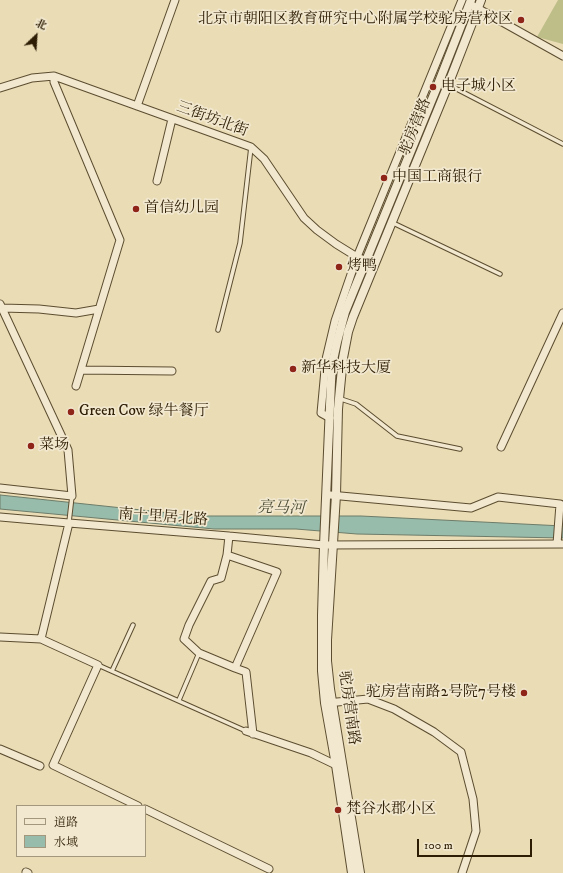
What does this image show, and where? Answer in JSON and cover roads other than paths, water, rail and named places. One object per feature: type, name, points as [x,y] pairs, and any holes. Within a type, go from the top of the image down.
[{"type":"street","points":[[137,106],[176,0]]},
{"type":"street","points":[[330,418],[321,413],[326,359],[335,321],[357,257],[462,0]]},
{"type":"street","name":"驼房营路","points":[[339,398],[342,358],[348,332],[481,0]]},
{"type":"street","points":[[471,2],[478,8],[563,56]]},
{"type":"street","name":"驼房营路","points":[[330,396],[332,365],[345,312],[471,2]]},
{"type":"street","points":[[54,76],[54,82],[120,240],[76,386]]},
{"type":"street","name":"三街坊北街","points":[[0,88],[32,78],[54,76],[251,148],[264,159],[304,218],[323,235],[357,257],[374,264]]},
{"type":"street","points":[[157,181],[172,119]]},
{"type":"street","points":[[0,488],[72,496],[68,450],[1,306],[76,313],[99,309]]},
{"type":"street","points":[[501,447],[563,313]]},
{"type":"street","points":[[81,370],[172,371]]},
{"type":"street","name":"驼房营南路","points":[[330,396],[324,545],[322,671],[360,873]]},
{"type":"street","name":"驼房营南路","points":[[339,398],[336,495],[327,640],[329,702],[336,765],[352,873]]},
{"type":"street","points":[[326,494],[471,508],[498,497],[560,504],[560,544]]},
{"type":"street","name":"南十里居北路","points":[[0,516],[69,524],[324,545],[560,544]]},
{"type":"street","points":[[41,639],[69,524]]},
{"type":"street","points":[[229,536],[227,555],[221,578],[211,581],[184,639],[199,653],[246,672],[250,733],[311,752],[336,765]]},
{"type":"street","points":[[227,555],[277,572],[235,668]]},
{"type":"street","points":[[0,637],[41,639],[98,665],[53,765],[136,805]]},
{"type":"street","points":[[329,702],[368,699],[394,709],[434,732],[461,752],[473,799],[476,831],[462,873]]},
{"type":"street","points":[[0,749],[40,766]]},
{"type":"street","points":[[146,809],[269,869]]},
{"type":"lane","points":[[448,85],[563,144]]},
{"type":"lane","points":[[218,330],[240,243],[251,148]]},
{"type":"lane","points":[[384,219],[500,274]]},
{"type":"lane","points":[[330,396],[356,404],[397,436],[460,449]]},
{"type":"lane","points":[[69,524],[72,496]]},
{"type":"lane","points":[[112,671],[133,625]]},
{"type":"lane","points":[[179,700],[199,653]]},
{"type":"lane","points":[[98,665],[250,733]]},
{"type":"water","points":[[0,495],[198,516],[361,516],[563,526],[563,538],[357,534],[296,529],[214,529],[0,509]]},
{"type":"place","name":"北京市朝阳区教育研究中心附属学校驼房营校区","points":[[521,20]]},
{"type":"place","name":"电子城小区","points":[[433,87]]},
{"type":"place","name":"中国工商银行","points":[[384,178]]},
{"type":"place","name":"首信幼儿园","points":[[136,209]]},
{"type":"place","name":"烤鸭","points":[[339,267]]},
{"type":"place","name":"新华科技大厦","points":[[293,369]]},
{"type":"place","name":"Green Cow 绿牛餐厅","points":[[71,412]]},
{"type":"place","name":"菜场","points":[[31,446]]},
{"type":"place","name":"驼房营南路2号院7号楼","points":[[524,693]]},
{"type":"place","name":"梵谷水郡小区","points":[[338,810]]},
{"type":"water label","name":"亮马河","points":[[281,509]]}]
